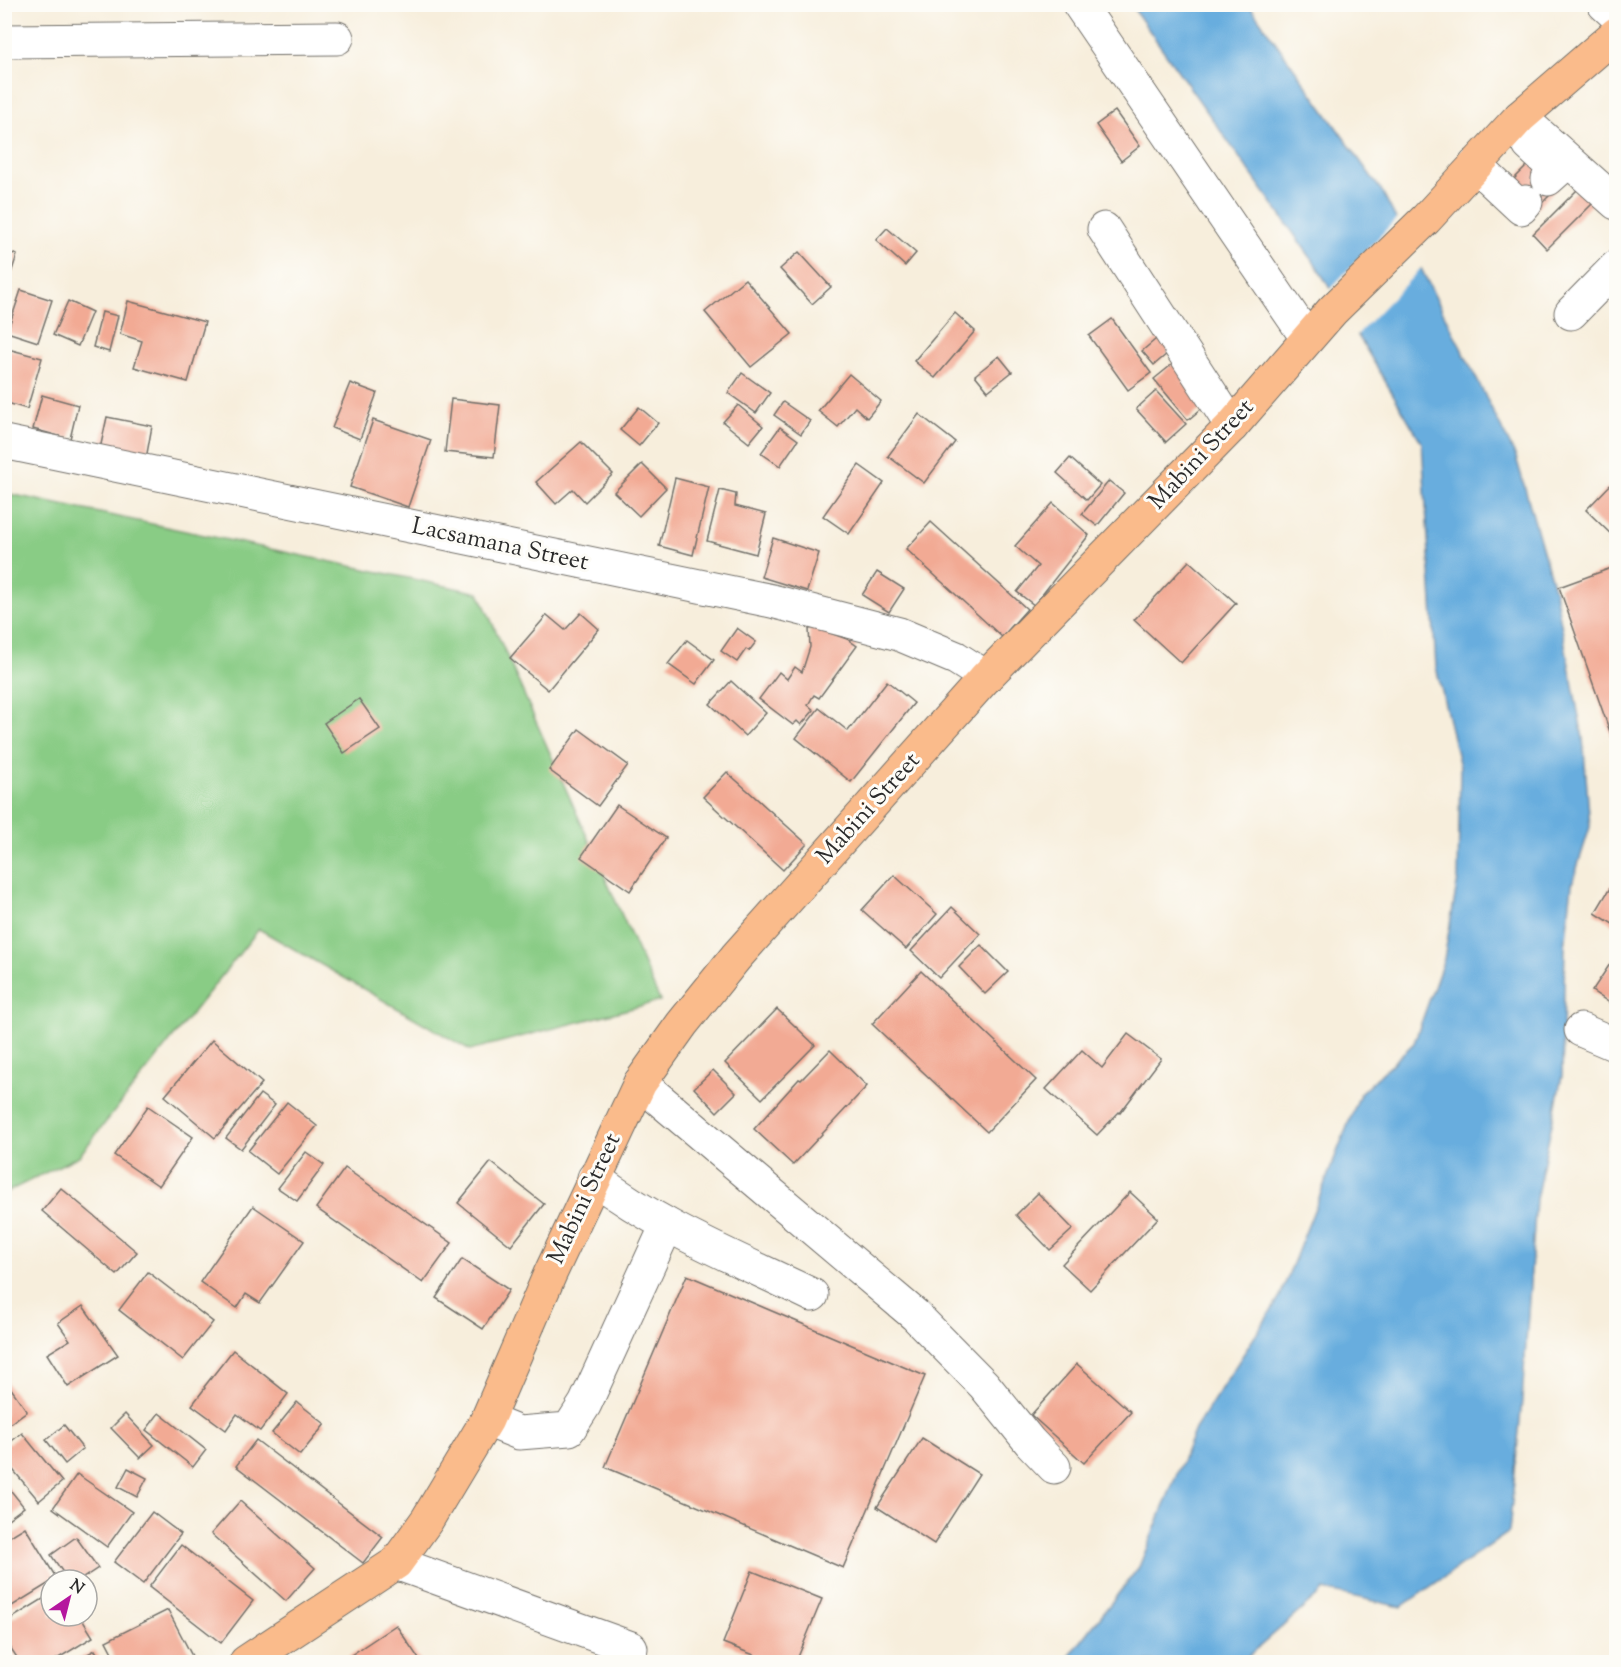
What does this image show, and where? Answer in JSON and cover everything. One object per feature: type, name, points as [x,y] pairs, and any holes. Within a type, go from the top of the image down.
[{"type":"main road","name":"Mabini Street","points":[[246,1662],[396,1563],[427,1520],[487,1420],[594,1178],[640,1083],[682,1024],[736,957],[986,677],[1232,426],[1332,311],[1426,219],[1516,122],[1601,45],[1617,34]]},
{"type":"street","points":[[1079,4],[1307,338]]},
{"type":"street","points":[[1604,4],[1617,15]]},
{"type":"street","points":[[4,41],[337,38]]},
{"type":"street","points":[[1475,165],[1521,208],[1557,171],[1516,122]]},
{"type":"street","points":[[1516,122],[1617,203]]},
{"type":"street","points":[[1104,229],[1232,426]]},
{"type":"street","points":[[1571,313],[1617,267]]},
{"type":"street","name":"Lacsamana Street","points":[[4,442],[772,601],[899,634],[956,658],[986,677]]},
{"type":"street","points":[[1581,1030],[1617,1045]]},
{"type":"street","points":[[640,1083],[915,1315],[984,1385],[1030,1442],[1054,1467]]},
{"type":"street","points":[[594,1178],[667,1225],[812,1295]]},
{"type":"street","points":[[487,1420],[519,1433],[569,1429],[585,1404],[667,1225]]},
{"type":"street","points":[[396,1563],[631,1648]]},
{"type":"green space","points":[[5,493],[479,593],[660,1001],[470,1050],[259,929],[79,1156],[5,1193]]},
{"type":"water","points":[[1131,5],[1249,5],[1383,193],[1516,457],[1555,592],[1583,738],[1590,827],[1572,884],[1565,947],[1562,1076],[1536,1199],[1522,1400],[1509,1532],[1401,1607],[1324,1590],[1242,1662],[1065,1662],[1139,1567],[1195,1429],[1279,1299],[1360,1094],[1414,1043],[1444,959],[1458,879],[1460,767],[1436,667],[1422,443],[1316,265]]},
{"type":"pier","points":[[1398,217],[1423,266],[1355,337],[1328,291]]},
{"type":"building","points":[[1115,111],[1140,146],[1121,161],[1096,125]]},
{"type":"building","points":[[1531,162],[1557,188],[1535,210],[1509,184]]},
{"type":"building","points":[[1581,186],[1596,200],[1547,249],[1533,234]]},
{"type":"building","points":[[887,228],[916,253],[905,266],[876,240]]},
{"type":"building","points":[[4,250],[17,255],[5,292],[4,292]]},
{"type":"building","points":[[799,252],[831,287],[812,304],[780,269]]},
{"type":"building","points":[[745,279],[792,334],[751,367],[705,312]]},
{"type":"building","points":[[21,290],[52,300],[38,342],[7,332]]},
{"type":"building","points":[[68,301],[92,312],[78,346],[53,335]]},
{"type":"building","points":[[128,301],[205,322],[188,382],[134,367],[142,341],[120,334]]},
{"type":"building","points":[[102,312],[118,316],[109,352],[93,347]]},
{"type":"building","points":[[955,313],[975,331],[935,378],[914,361]]},
{"type":"building","points":[[1112,319],[1151,373],[1128,390],[1089,336]]},
{"type":"building","points":[[1162,334],[1174,348],[1154,365],[1142,351]]},
{"type":"building","points":[[4,348],[42,358],[27,409],[4,402]]},
{"type":"building","points":[[999,356],[1012,372],[988,391],[975,375]]},
{"type":"building","points":[[1180,358],[1214,398],[1188,420],[1154,379]]},
{"type":"building","points":[[742,373],[770,393],[756,413],[728,393]]},
{"type":"building","points":[[849,374],[881,401],[867,418],[855,407],[838,427],[818,411]]},
{"type":"building","points":[[350,383],[377,393],[360,439],[332,428]]},
{"type":"building","points":[[1156,391],[1186,424],[1166,442],[1136,409]]},
{"type":"building","points":[[42,395],[78,405],[70,439],[33,429]]},
{"type":"building","points":[[451,399],[500,405],[494,457],[445,452]]},
{"type":"building","points":[[783,402],[810,421],[801,434],[774,415]]},
{"type":"building","points":[[738,405],[763,426],[749,443],[723,422]]},
{"type":"building","points":[[639,407],[658,423],[639,446],[620,430]]},
{"type":"building","points":[[919,414],[955,442],[924,483],[888,456]]},
{"type":"building","points":[[107,417],[152,426],[146,459],[100,449]]},
{"type":"building","points":[[373,420],[431,440],[408,507],[350,487]]},
{"type":"building","points":[[780,427],[798,440],[780,466],[761,453]]},
{"type":"building","points":[[581,442],[613,474],[585,502],[573,489],[556,504],[536,482]]},
{"type":"building","points":[[1070,458],[1100,485],[1087,500],[1057,473]]},
{"type":"building","points":[[642,464],[666,488],[639,516],[614,492]]},
{"type":"building","points":[[859,465],[884,483],[849,534],[823,516]]},
{"type":"building","points":[[675,478],[709,487],[693,555],[659,546]]},
{"type":"building","points":[[1616,479],[1616,539],[1586,510]]},
{"type":"building","points":[[1109,481],[1124,493],[1097,526],[1082,514]]},
{"type":"building","points":[[720,490],[736,494],[735,506],[766,514],[756,554],[707,541]]},
{"type":"building","points":[[1053,503],[1089,535],[1034,605],[1017,592],[1038,566],[1015,546]]},
{"type":"building","points":[[931,522],[1027,609],[1002,637],[906,549]]},
{"type":"building","points":[[773,538],[819,553],[807,591],[761,577]]},
{"type":"building","points":[[1189,561],[1236,603],[1181,663],[1134,620]]},
{"type":"building","points":[[1614,567],[1616,575],[1616,749],[1559,587]]},
{"type":"building","points":[[877,572],[904,589],[889,612],[862,595]]},
{"type":"building","points":[[581,613],[599,629],[548,690],[510,658],[547,615],[565,630]]},
{"type":"building","points":[[737,628],[756,642],[749,651],[746,649],[737,662],[721,651]]},
{"type":"building","points":[[816,628],[847,639],[857,646],[819,698],[814,695],[808,705],[814,710],[801,725],[797,721],[793,725],[759,699],[779,672],[787,679],[795,667],[802,672],[810,647],[809,629]]},
{"type":"building","points":[[687,640],[714,660],[696,684],[668,664]]},
{"type":"building","points":[[731,681],[766,713],[745,736],[710,704]]},
{"type":"building","points":[[887,681],[914,703],[851,782],[796,738],[819,708],[848,731]]},
{"type":"building","points":[[359,699],[380,729],[344,753],[324,723]]},
{"type":"building","points":[[579,729],[628,765],[598,806],[549,770]]},
{"type":"building","points":[[727,772],[807,844],[783,870],[703,797]]},
{"type":"building","points":[[617,805],[666,838],[630,891],[581,857]]},
{"type":"building","points":[[894,875],[937,914],[906,949],[862,910]]},
{"type":"building","points":[[1616,878],[1616,926],[1595,913]]},
{"type":"building","points":[[952,907],[980,934],[939,978],[911,951]]},
{"type":"building","points":[[981,945],[1008,972],[985,994],[959,967]]},
{"type":"building","points":[[1614,958],[1616,960],[1616,1007],[1592,991]]},
{"type":"building","points":[[921,971],[1036,1080],[987,1132],[872,1024]]},
{"type":"building","points":[[777,1009],[815,1045],[762,1099],[725,1063]]},
{"type":"building","points":[[1128,1034],[1161,1059],[1120,1113],[1097,1135],[1046,1089],[1082,1050],[1102,1068]]},
{"type":"building","points":[[212,1040],[262,1083],[215,1138],[165,1096]]},
{"type":"building","points":[[830,1050],[867,1086],[793,1165],[754,1129],[799,1079],[801,1080]]},
{"type":"building","points":[[713,1070],[736,1093],[717,1112],[694,1088]]},
{"type":"building","points":[[260,1094],[275,1105],[241,1149],[226,1138]]},
{"type":"building","points":[[287,1102],[317,1126],[277,1174],[248,1151]]},
{"type":"building","points":[[148,1106],[193,1137],[159,1186],[114,1155]]},
{"type":"building","points":[[306,1152],[324,1165],[297,1201],[278,1188]]},
{"type":"building","points":[[491,1162],[544,1204],[511,1246],[458,1203]]},
{"type":"building","points":[[345,1168],[452,1243],[423,1283],[316,1208]]},
{"type":"building","points":[[61,1188],[137,1252],[117,1275],[42,1211]]},
{"type":"building","points":[[1130,1192],[1158,1218],[1090,1290],[1062,1264]]},
{"type":"building","points":[[1038,1193],[1073,1229],[1050,1250],[1016,1215]]},
{"type":"building","points":[[253,1206],[304,1241],[260,1303],[246,1294],[237,1308],[200,1282]]},
{"type":"building","points":[[462,1259],[509,1290],[483,1329],[436,1298]]},
{"type":"building","points":[[148,1272],[213,1322],[183,1360],[119,1310]]},
{"type":"building","points":[[687,1275],[925,1376],[843,1568],[605,1467]]},
{"type":"building","points":[[83,1306],[118,1355],[68,1387],[47,1354],[70,1340],[58,1323]]},
{"type":"building","points":[[233,1350],[288,1394],[260,1431],[237,1414],[226,1430],[192,1405]]},
{"type":"building","points":[[1077,1364],[1131,1412],[1084,1463],[1031,1415]]},
{"type":"building","points":[[5,1380],[27,1411],[5,1427]]},
{"type":"building","points":[[297,1402],[325,1424],[300,1455],[272,1433]]},
{"type":"building","points":[[159,1413],[206,1450],[193,1467],[146,1430]]},
{"type":"building","points":[[125,1414],[154,1445],[140,1458],[111,1428]]},
{"type":"building","points":[[64,1425],[83,1449],[65,1464],[46,1440]]},
{"type":"building","points":[[22,1433],[62,1482],[39,1501],[4,1459],[4,1447]]},
{"type":"building","points":[[922,1438],[979,1474],[934,1544],[877,1507]]},
{"type":"building","points":[[256,1440],[383,1537],[363,1563],[236,1466]]},
{"type":"building","points":[[128,1468],[147,1478],[137,1497],[118,1487]]},
{"type":"building","points":[[77,1474],[132,1512],[107,1547],[53,1508]]},
{"type":"building","points":[[4,1482],[24,1507],[4,1522]]},
{"type":"building","points":[[240,1501],[315,1568],[286,1601],[211,1534]]},
{"type":"building","points":[[152,1512],[181,1534],[143,1584],[114,1562]]},
{"type":"building","points":[[25,1527],[50,1568],[39,1568],[39,1589],[12,1606],[4,1594],[4,1540]]},
{"type":"building","points":[[76,1537],[98,1568],[60,1568],[51,1555]]},
{"type":"building","points":[[181,1545],[253,1601],[221,1643],[149,1587]]},
{"type":"building","points":[[752,1571],[822,1599],[796,1662],[772,1662],[723,1643]]},
{"type":"building","points":[[39,1601],[39,1628],[87,1628],[93,1637],[52,1662],[20,1662],[4,1638],[4,1623]]},
{"type":"building","points":[[168,1610],[193,1658],[184,1662],[117,1662],[106,1641]]},
{"type":"building","points":[[396,1625],[421,1662],[341,1662],[345,1659]]},
{"type":"building","points":[[95,1650],[102,1662],[73,1662]]}]
